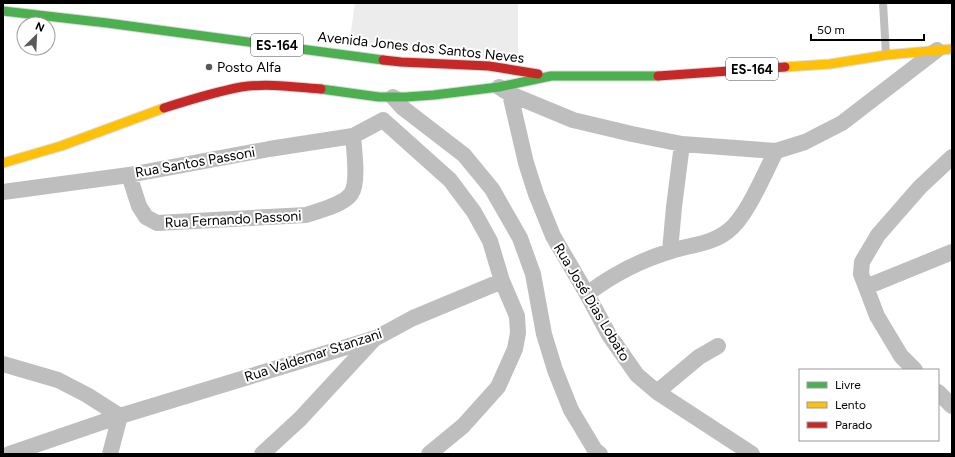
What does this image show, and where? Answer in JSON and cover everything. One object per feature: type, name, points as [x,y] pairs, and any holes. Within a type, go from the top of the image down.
[{"type":"highway","name":"Avenida Jones dos Santos Neves","points":[[3,11],[108,22],[400,62],[489,66],[551,76]]},
{"type":"highway","name":"ES-164","points":[[3,163],[61,146],[153,112],[196,98],[242,87],[276,86],[330,90],[386,97],[434,95],[504,90],[551,76],[660,76],[830,64],[886,55],[944,50]]},
{"type":"highway","points":[[442,63],[445,75]]},
{"type":"highway","points":[[434,95],[443,84]]},
{"type":"street","points":[[504,90],[573,120],[632,134],[682,144],[776,150],[805,142],[842,124],[944,50]]},
{"type":"street","name":"Rua José Dias Lobato","points":[[504,90],[536,194],[553,236],[587,294],[608,334],[637,375],[657,392],[752,454]]},
{"type":"street","points":[[386,97],[384,120],[450,180],[474,212],[490,242],[502,280],[517,316],[518,333],[515,349],[498,387],[463,426],[429,454]]},
{"type":"street","points":[[386,97],[464,155],[492,190],[520,238],[533,274],[544,334],[555,370],[571,410],[595,450],[600,454]]},
{"type":"street","name":"Rua Santos Passoni","points":[[3,192],[128,175],[269,149],[353,136],[384,120]]},
{"type":"street","name":"Rua Fernando Passoni","points":[[128,175],[139,206],[146,217],[157,223],[306,215],[323,210],[344,200],[352,193],[355,181],[353,136]]},
{"type":"street","points":[[670,251],[682,144]]},
{"type":"street","points":[[587,294],[605,280],[640,262],[670,251],[712,240],[729,231],[743,215],[776,150]]},
{"type":"street","points":[[914,369],[901,356],[877,316],[861,274],[862,262],[878,235],[920,187],[952,157]]},
{"type":"street","points":[[866,287],[952,252]]},
{"type":"street","name":"Rua Valdemar Stanzani","points":[[9,454],[120,416],[376,338],[413,318],[502,280]]},
{"type":"street","points":[[262,454],[300,419],[376,338]]},
{"type":"street","points":[[657,392],[699,358],[718,346]]},
{"type":"street","points":[[3,364],[58,380],[87,395],[120,416],[110,454]]},
{"type":"street","points":[[939,393],[952,406]]},
{"type":"lane","points":[[883,3],[886,55]]},
{"type":"shaded area","points":[[355,3],[518,3],[518,59],[450,55],[349,45]]},
{"type":"traffic: fast","points":[[3,11],[107,23],[383,60]]},
{"type":"traffic: fast","points":[[321,89],[379,97],[406,97],[499,87],[551,76],[658,76]]},
{"type":"traffic: slow","points":[[785,67],[830,64],[886,55],[952,49]]},
{"type":"traffic: slow","points":[[3,163],[61,146],[164,108]]},
{"type":"traffic: jam","points":[[383,60],[489,66],[538,74]]},
{"type":"traffic: jam","points":[[658,76],[785,67]]},
{"type":"traffic: jam","points":[[164,108],[192,99],[241,87],[271,85],[321,89]]},
{"type":"place","name":"Posto Alfa","points":[[209,67]]}]
